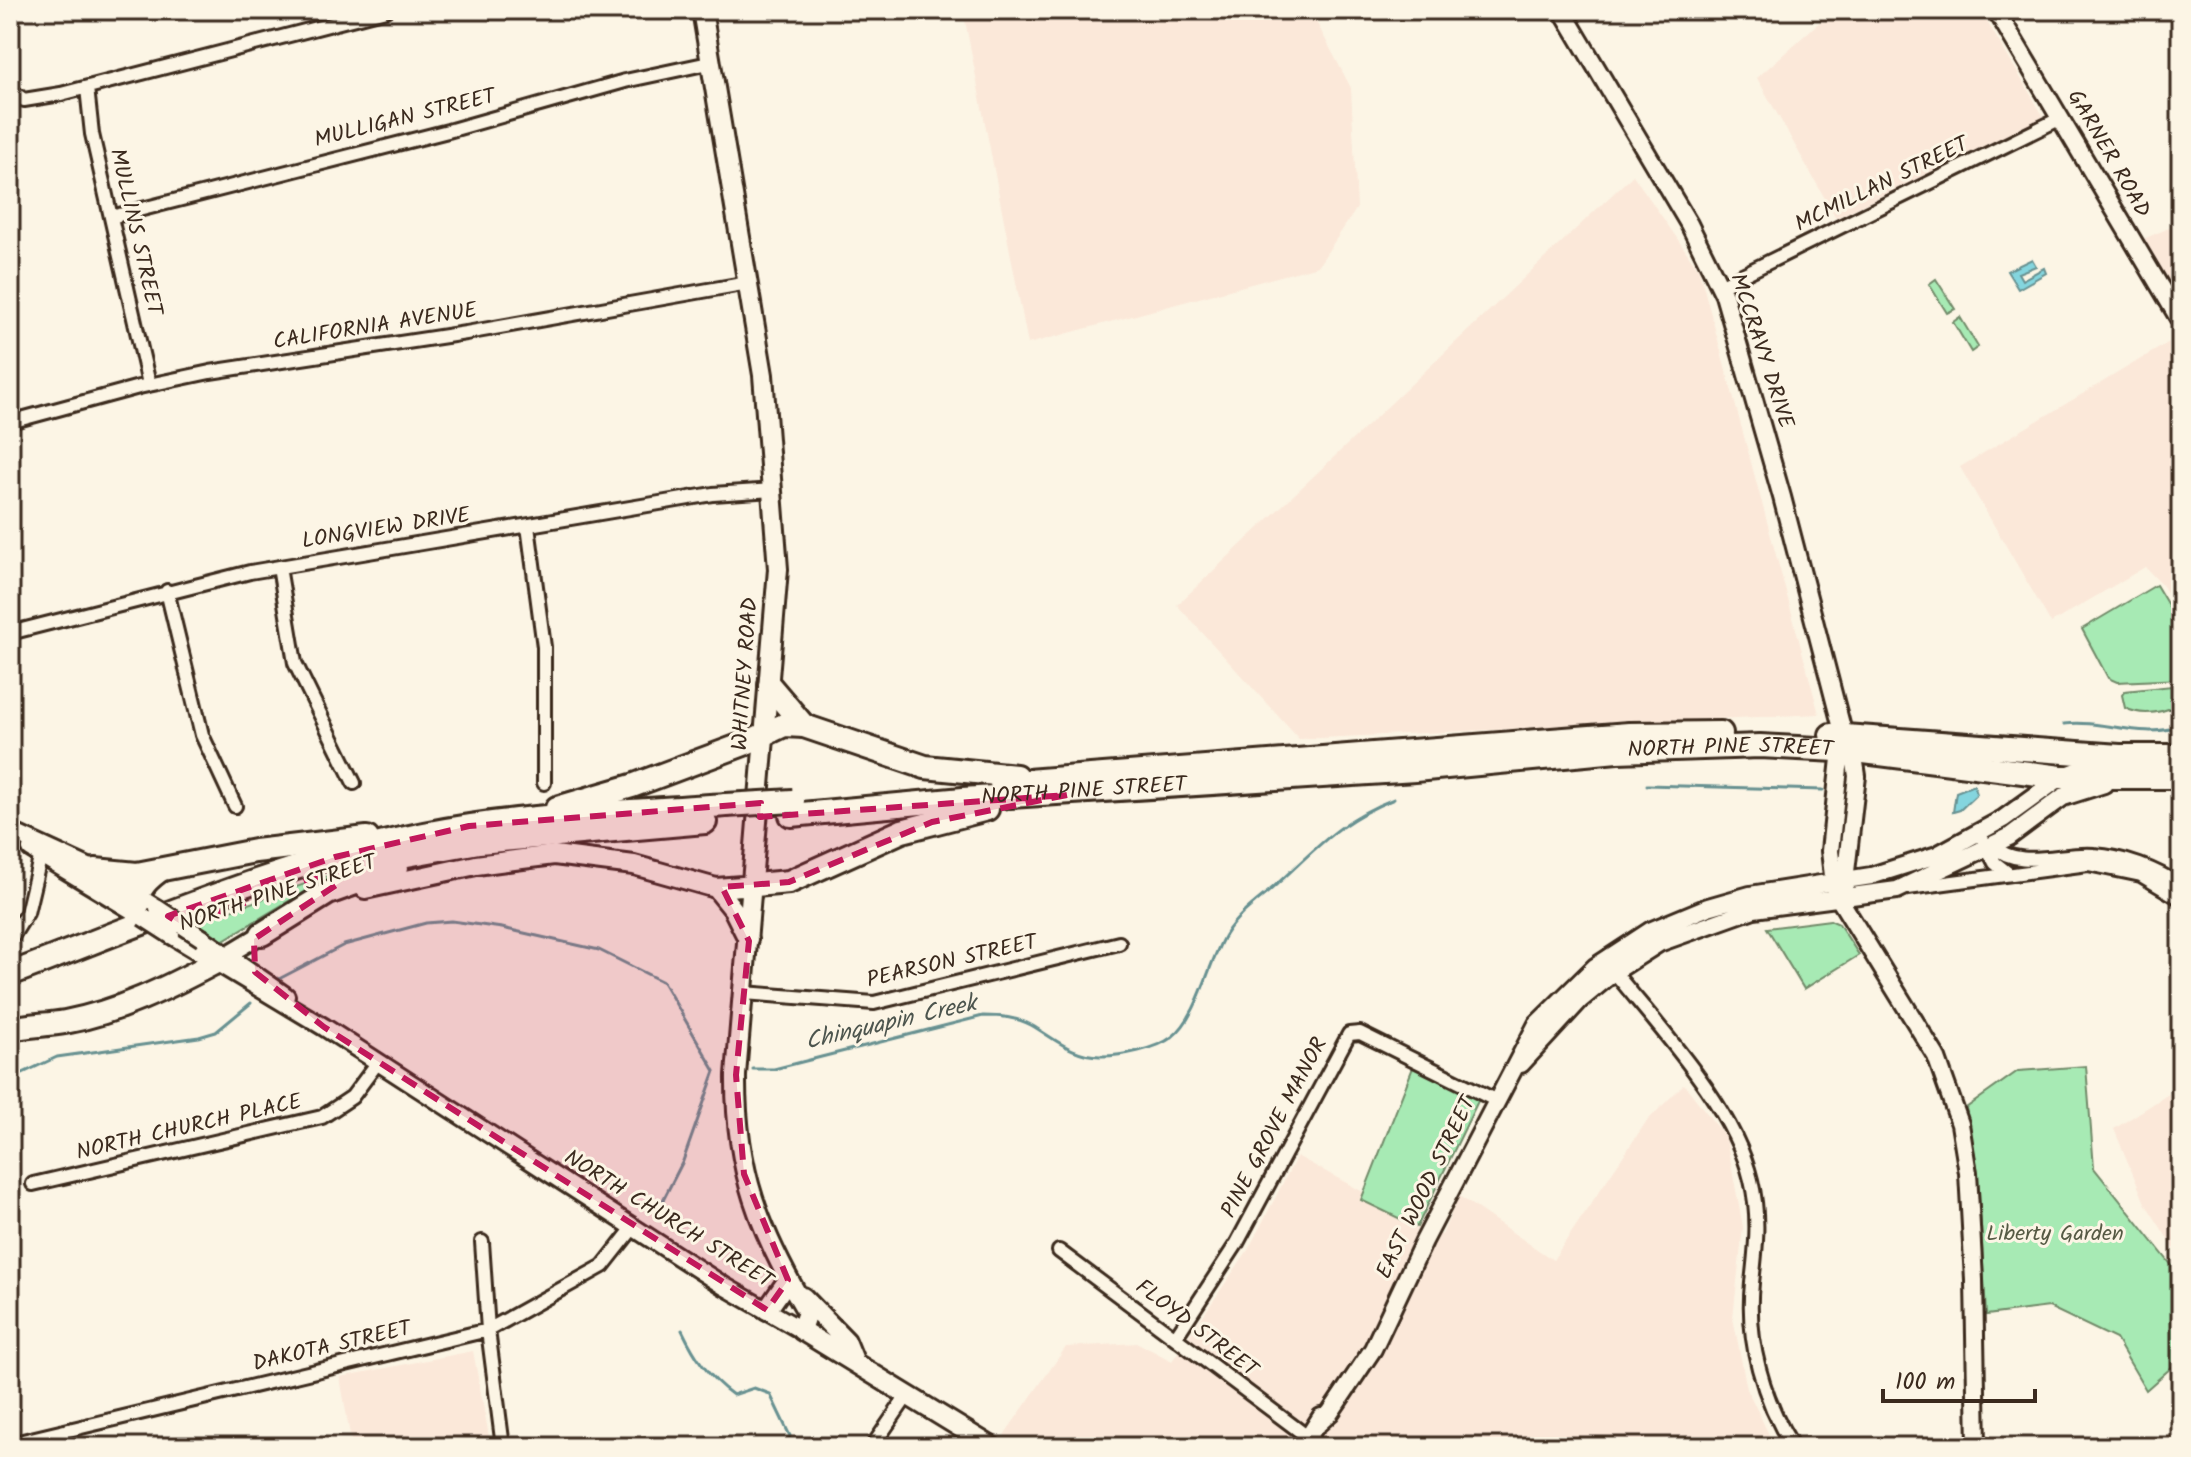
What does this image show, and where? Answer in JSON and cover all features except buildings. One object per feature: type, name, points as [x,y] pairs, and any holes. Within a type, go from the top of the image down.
[{"type":"highway","points":[[770,686],[804,726]]},
{"type":"highway","points":[[519,820],[632,786],[784,725],[804,726],[925,767],[1066,786]]},
{"type":"highway","name":"NORTH PINE STREET","points":[[10,974],[292,870],[424,834],[519,820],[726,813],[963,799],[1066,786],[1629,734],[1846,746],[2181,756]]},
{"type":"highway","name":"NORTH PINE STREET","points":[[1846,746],[2061,777],[2181,777]]},
{"type":"highway","points":[[755,885],[789,882],[872,843],[932,822],[1066,786]]},
{"type":"highway","name":"NORTH PINE STREET","points":[[10,989],[335,871],[388,857],[726,813]]},
{"type":"highway","points":[[95,870],[124,875],[323,841],[424,834]]},
{"type":"highway","points":[[258,937],[350,883],[438,857],[462,845]]},
{"type":"highway","points":[[144,909],[142,886],[159,871]]},
{"type":"highway","points":[[10,1029],[65,1022],[116,1008],[170,987],[221,959]]},
{"type":"main road","name":"WHITNEY ROAD","points":[[702,10],[765,391],[778,569],[755,885],[736,1075],[740,1152],[755,1208],[789,1282],[807,1312],[801,1330]]},
{"type":"main road","points":[[258,937],[332,900],[358,891],[425,874],[523,858],[580,856],[634,865],[716,888],[755,885]]},
{"type":"main road","points":[[716,888],[733,909],[749,941]]},
{"type":"main road","points":[[767,1310],[789,1282],[846,1341],[855,1363]]},
{"type":"main road","name":"NORTH CHURCH STREET","points":[[801,1330],[992,1447]]},
{"type":"street","points":[[13,93],[29,100],[87,88],[386,10]]},
{"type":"street","name":"MCCRAVY DRIVE","points":[[1562,10],[1689,224],[1720,286],[1738,339],[1846,746],[1841,899]]},
{"type":"street","name":"GARNER ROAD","points":[[1996,10],[2181,322]]},
{"type":"street","name":"MULLIGAN STREET","points":[[111,217],[448,131],[625,81],[709,63]]},
{"type":"street","name":"MULLINS STREET","points":[[87,88],[92,134],[149,384]]},
{"type":"street","name":"MCMILLAN STREET","points":[[1720,286],[2061,118]]},
{"type":"street","name":"CALIFORNIA AVENUE","points":[[10,422],[149,384],[748,283]]},
{"type":"street","name":"LONGVIEW DRIVE","points":[[10,633],[167,591],[279,567],[713,494],[774,490]]},
{"type":"street","points":[[528,526],[544,647],[544,783]]},
{"type":"street","points":[[279,567],[295,663],[354,783]]},
{"type":"street","points":[[167,591],[202,735],[235,806]]},
{"type":"street","name":"EAST WOOD STREET","points":[[1609,966],[1733,915],[1795,902],[1897,890],[1955,864],[1987,842],[2061,777],[2120,756]]},
{"type":"street","name":"EAST WOOD STREET","points":[[1310,1436],[1331,1396],[1364,1347],[1382,1327],[1495,1100],[1514,1071],[1609,966],[1650,931],[1708,907],[1750,895],[1840,881],[1916,863],[2014,834],[2052,804],[2075,791],[2136,778]]},
{"type":"street","points":[[10,833],[144,909]]},
{"type":"street","points":[[2014,834],[2017,848],[2026,858]]},
{"type":"street","points":[[1987,842],[2007,856],[2026,858],[2078,854],[2116,858],[2154,871],[2181,886]]},
{"type":"street","points":[[1987,842],[1995,863],[2009,874]]},
{"type":"street","points":[[42,850],[95,870],[144,909]]},
{"type":"street","points":[[10,940],[27,913],[42,850]]},
{"type":"street","points":[[1947,883],[1955,864]]},
{"type":"street","points":[[1897,890],[2069,864],[2107,866],[2141,875],[2181,899]]},
{"type":"street","points":[[1841,899],[1936,1056],[1960,1124],[1968,1173],[1974,1280],[1977,1447]]},
{"type":"street","name":"NORTH CHURCH STREET","points":[[144,909],[633,1228],[801,1330]]},
{"type":"street","points":[[221,959],[258,937]]},
{"type":"street","points":[[255,972],[252,955],[258,937]]},
{"type":"street","name":"PEARSON STREET","points":[[744,993],[874,1003],[1119,943]]},
{"type":"street","name":"NORTH CHURCH STREET","points":[[221,959],[255,972],[324,1027]]},
{"type":"street","points":[[1609,966],[1720,1108],[1740,1143],[1751,1179],[1759,1230],[1751,1305],[1755,1348],[1773,1411],[1793,1447]]},
{"type":"street","name":"PINE GROVE MANOR","points":[[1175,1338],[1250,1221],[1349,1034],[1360,1033],[1495,1100]]},
{"type":"street","name":"NORTH CHURCH PLACE","points":[[33,1184],[322,1117],[352,1097],[378,1062]]},
{"type":"street","name":"DAKOTA STREET","points":[[10,1444],[488,1330],[603,1266],[633,1228]]},
{"type":"street","points":[[482,1242],[488,1330],[503,1447]]},
{"type":"street","name":"FLOYD STREET","points":[[1059,1251],[1310,1436]]},
{"type":"street","points":[[872,1447],[907,1396]]},
{"type":"highlighted area","points":[[1067,795],[932,822],[789,882],[722,887],[749,941],[736,1075],[744,1174],[788,1280],[767,1310],[324,1027],[255,972],[254,939],[341,882],[335,871],[182,925],[168,916],[335,857],[469,826],[761,803],[760,817]]},
{"type":"shaded area","points":[[963,10],[1310,10],[1351,88],[1357,208],[1318,266],[1028,344]]},
{"type":"shaded area","points":[[1833,10],[1980,10],[2044,117],[1836,218],[1757,78]]},
{"type":"shaded area","points":[[1633,175],[1699,270],[1819,714],[1299,739],[1177,605]]},
{"type":"shaded area","points":[[2181,223],[2181,305],[2141,240]]},
{"type":"shaded area","points":[[2171,341],[2181,355],[2181,614],[2163,586],[2145,567],[2051,623],[1960,467]]},
{"type":"shaded area","points":[[1684,1084],[1726,1138],[1743,1227],[1733,1318],[1747,1389],[1775,1447],[1022,1447],[1004,1435],[1066,1347],[1138,1343],[1172,1361],[1248,1250],[1297,1156],[1442,1235],[1459,1196],[1553,1260],[1646,1122]]},
{"type":"shaded area","points":[[2181,1086],[2181,1259],[2145,1203],[2114,1129]]},
{"type":"shaded area","points":[[473,1351],[491,1447],[352,1447],[340,1377]]},
{"type":"green space","points":[[1936,279],[1955,309],[1947,313],[1929,284]]},
{"type":"green space","points":[[1960,317],[1978,347],[1971,352],[1953,322]]},
{"type":"green space","points":[[2156,585],[2181,627],[2181,679],[2117,682],[2108,678],[2082,629]]},
{"type":"green space","points":[[2181,685],[2181,704],[2174,707],[2146,713],[2125,708],[2122,695],[2125,691]]},
{"type":"green space","points":[[361,867],[289,901],[220,942],[191,924],[333,874]]},
{"type":"green space","points":[[1830,920],[1839,924],[1859,955],[1804,989],[1767,928]]},
{"type":"green space","points":[[1414,1065],[1479,1099],[1417,1227],[1361,1200]]},
{"type":"green space","name":"Liberty Garden","points":[[2086,1066],[2094,1168],[2181,1277],[2181,1359],[2146,1390],[2116,1339],[2049,1307],[1986,1315],[1978,1172],[1966,1108],[2018,1071]]},
{"type":"water","points":[[2032,259],[2036,266],[2018,273],[2022,280],[2044,268],[2046,273],[2018,289],[2007,271]]},
{"type":"water","points":[[1974,785],[1977,794],[1960,810],[1953,812],[1956,792]]},
{"type":"waterway","name":"Chinquapin Creek","points":[[2064,724],[2094,724],[2151,731],[2181,726]]},
{"type":"waterway","name":"Chinquapin Creek","points":[[1647,785],[1823,790]]},
{"type":"waterway","name":"Chinquapin Creek","points":[[753,1069],[774,1069],[983,1016],[1020,1020],[1073,1050],[1092,1055],[1119,1055],[1157,1045],[1172,1037],[1189,1017],[1219,947],[1239,917],[1340,828],[1394,799]]},
{"type":"waterway","name":"Chinquapin Creek","points":[[277,980],[344,945],[426,923],[452,921],[502,928],[599,950],[663,982],[715,1071]]},
{"type":"waterway","name":"Chinquapin Creek","points":[[10,1079],[57,1057],[216,1032],[251,1003]]},
{"type":"waterway","points":[[658,1210],[683,1161],[715,1071]]},
{"type":"waterway","points":[[682,1330],[703,1366],[733,1395],[754,1388],[770,1394],[790,1436],[786,1447]]}]
